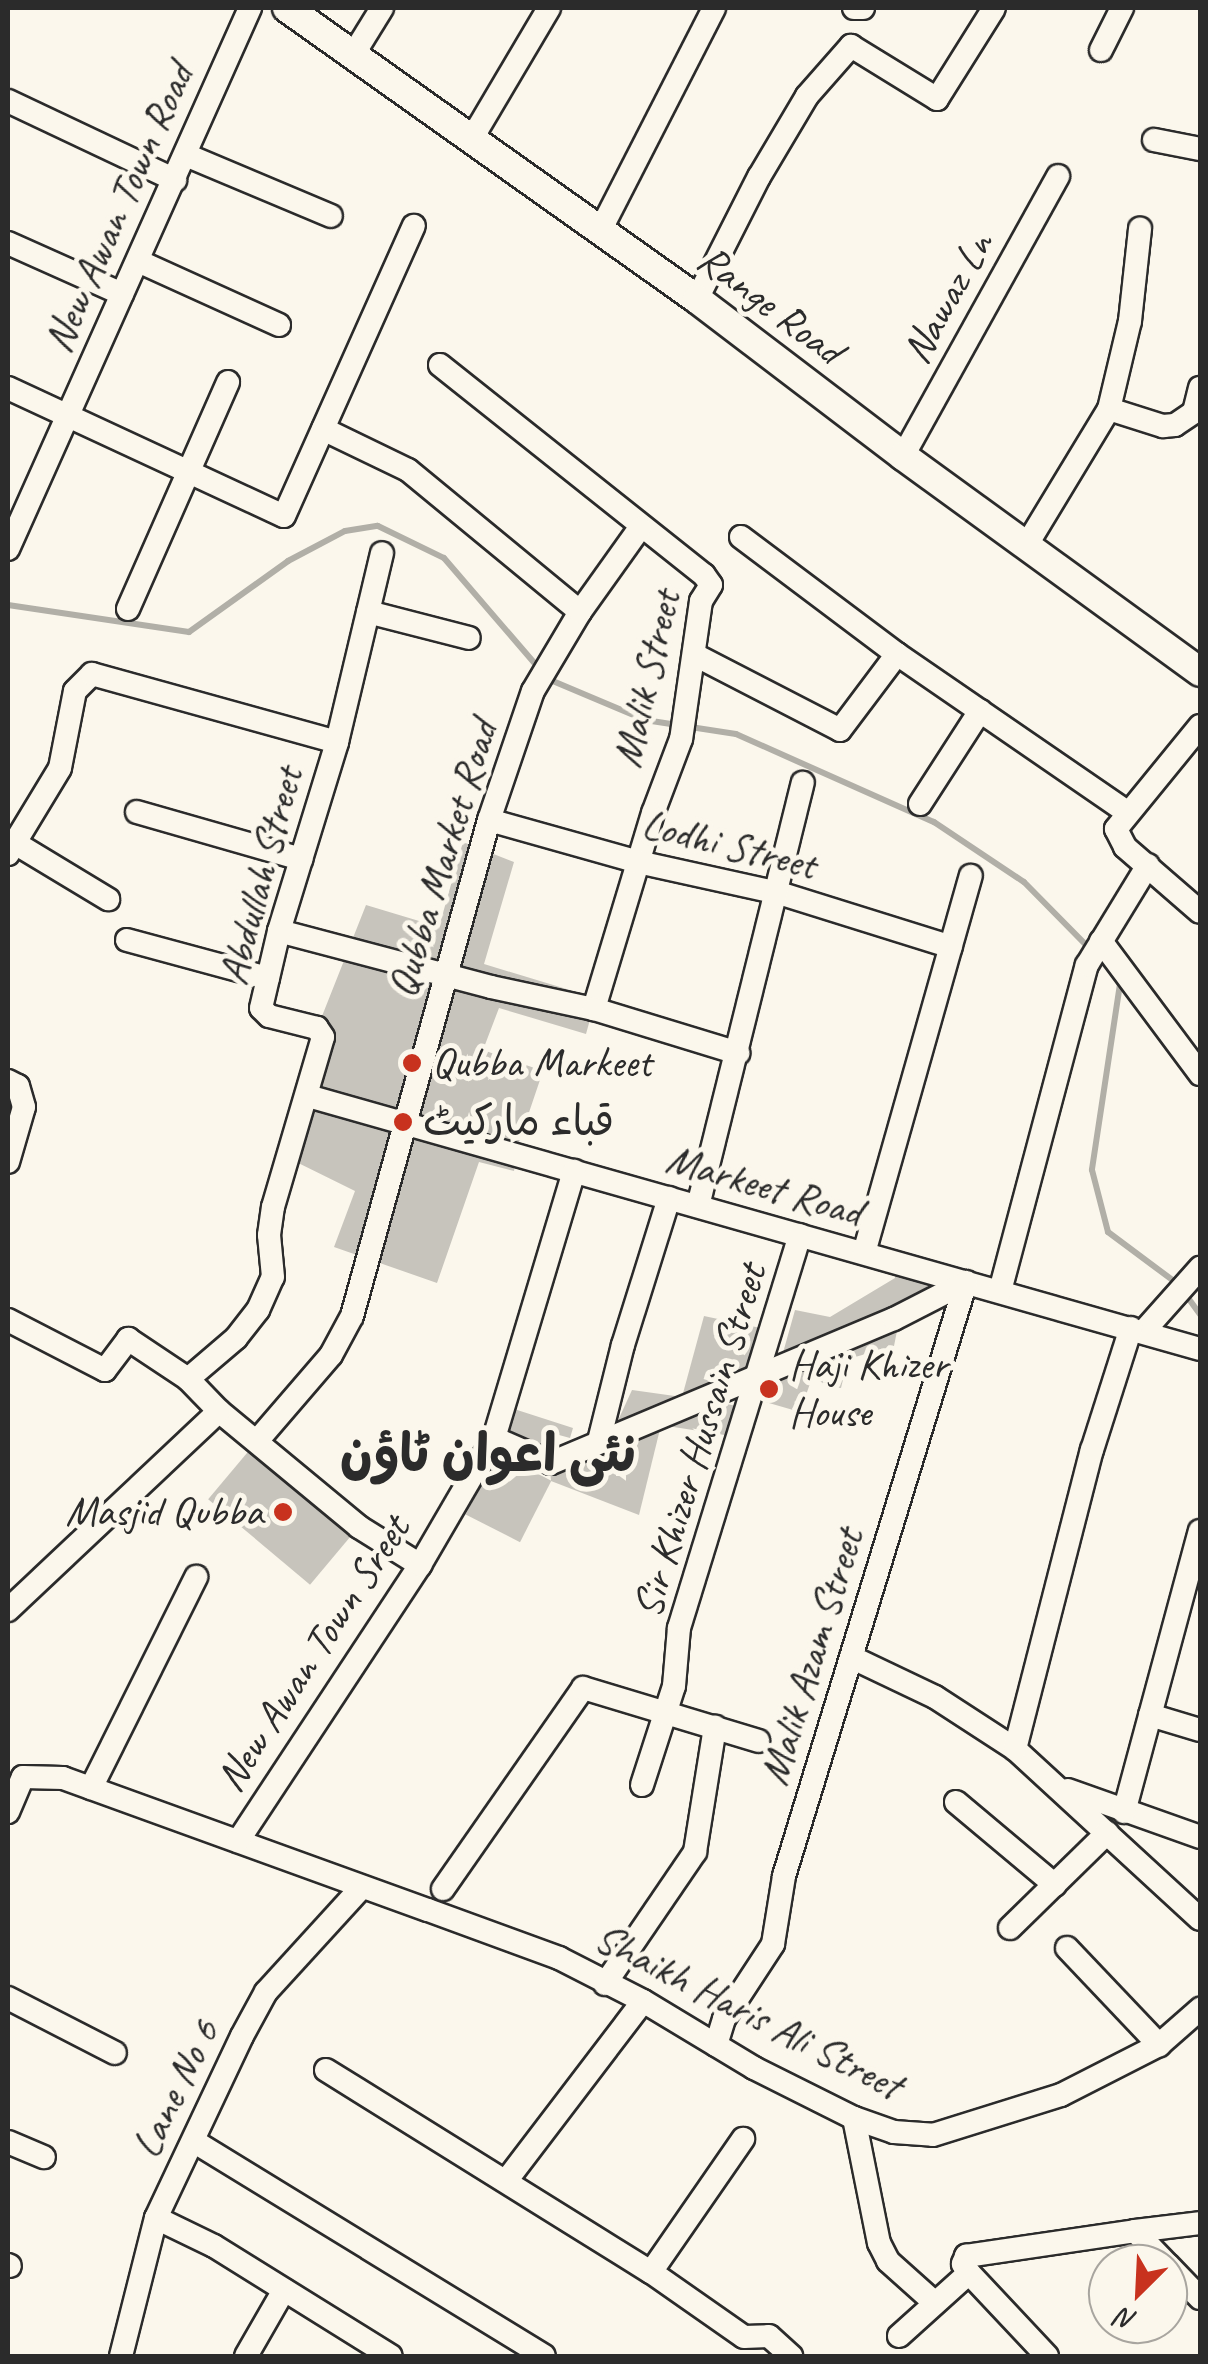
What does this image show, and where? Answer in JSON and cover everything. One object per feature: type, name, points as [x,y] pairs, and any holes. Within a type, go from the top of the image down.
[{"type":"main road","name":"Range Road","points":[[287,8],[697,299],[1200,672]]},
{"type":"street","name":"New Awan Town Road","points":[[8,549],[250,8]]},
{"type":"street","points":[[353,55],[382,8]]},
{"type":"street","points":[[471,140],[549,8]]},
{"type":"street","points":[[600,230],[714,8]]},
{"type":"street","points":[[854,8],[863,8]]},
{"type":"street","points":[[697,299],[759,176],[807,96],[851,46],[937,100],[994,8]]},
{"type":"street","points":[[1101,50],[1122,8]]},
{"type":"street","points":[[8,101],[176,180]]},
{"type":"street","points":[[1154,140],[1200,149]]},
{"type":"street","points":[[186,155],[330,216]]},
{"type":"street","name":"Nawaz Ln","points":[[904,456],[1058,176]]},
{"type":"street","points":[[8,388],[284,516],[414,226]]},
{"type":"street","points":[[1026,546],[1109,409],[1130,321],[1140,229]]},
{"type":"street","points":[[8,244],[122,294]]},
{"type":"street","points":[[138,262],[279,325]]},
{"type":"street","name":"Malik Street","points":[[440,365],[640,528],[704,575],[711,585],[702,601],[681,739],[638,862],[594,1009]]},
{"type":"street","points":[[128,609],[228,382]]},
{"type":"street","points":[[1109,409],[1163,426],[1175,425],[1194,412],[1200,388]]},
{"type":"street","points":[[323,429],[408,470],[580,612]]},
{"type":"street","name":"Qubba Market Road","points":[[257,1441],[331,1356],[352,1316],[402,1122],[489,820],[534,690],[580,612],[640,528]]},
{"type":"street","points":[[740,537],[897,654],[1128,813]]},
{"type":"street","name":"Abdullah Street","points":[[188,1379],[236,1338],[258,1310],[273,1277],[269,1235],[273,1207],[308,1096],[323,1031],[263,1013],[268,978],[337,742],[382,553]]},
{"type":"street","points":[[368,612],[469,638]]},
{"type":"street","points":[[694,655],[840,730],[897,654]]},
{"type":"street","points":[[108,899],[11,849],[60,768],[75,691],[92,674],[337,742]]},
{"type":"street","points":[[920,804],[980,711]]},
{"type":"street","points":[[1200,726],[1116,829],[1118,837],[1200,912]]},
{"type":"street","points":[[698,1206],[804,783]]},
{"type":"street","points":[[137,812],[301,859]]},
{"type":"street","name":"Lodhi Street","points":[[489,820],[638,862],[779,893],[951,947]]},
{"type":"street","points":[[1000,1292],[1096,951],[1148,865]]},
{"type":"street","points":[[864,1253],[971,876]]},
{"type":"street","points":[[279,931],[447,976],[594,1009],[738,1053]]},
{"type":"street","points":[[127,940],[268,978]]},
{"type":"street","points":[[1096,951],[1200,1074]]},
{"type":"street","points":[[8,1081],[18,1086],[24,1107],[8,1162]]},
{"type":"street","name":"Markeet Road","points":[[308,1096],[1200,1349]]},
{"type":"street","name":"New Awan Town Sreet","points":[[238,1841],[420,1565],[494,1438],[574,1171]]},
{"type":"street","points":[[600,1441],[669,1198]]},
{"type":"street","name":"Sir Khizer Hussain Street","points":[[642,1785],[674,1686],[679,1628],[800,1234]]},
{"type":"street","points":[[1015,1748],[1092,1450],[1137,1330],[1196,1273]]},
{"type":"street","points":[[494,1438],[545,1464],[894,1320],[966,1282]]},
{"type":"street","name":"Malik Azam Street","points":[[716,2046],[724,2019],[773,1944],[784,1876],[966,1282]]},
{"type":"street","points":[[8,1320],[105,1370],[128,1338],[188,1379],[219,1411],[359,1526],[420,1565]]},
{"type":"street","points":[[8,1610],[219,1411]]},
{"type":"street","points":[[1124,1812],[1150,1715],[1189,1618],[1200,1532]]},
{"type":"street","points":[[90,1788],[196,1576]]},
{"type":"street","points":[[851,1656],[934,1697],[1015,1748],[1200,1919]]},
{"type":"street","points":[[443,1888],[584,1688],[758,1741]]},
{"type":"street","points":[[1150,1715],[1200,1730]]},
{"type":"street","points":[[605,1984],[695,1852],[715,1727]]},
{"type":"street","name":"Shaikh Haris Ali Street","points":[[8,1812],[23,1777],[63,1778],[238,1841],[559,1958],[644,2000],[716,2046],[854,2118],[894,2132],[933,2135],[1060,2095],[1159,2045],[1200,2009]]},
{"type":"street","points":[[1055,1785],[1200,1837]]},
{"type":"street","points":[[956,1802],[1054,1885]]},
{"type":"street","points":[[1010,1928],[1107,1834]]},
{"type":"street","name":"Lane No 6","points":[[122,2356],[156,2218],[266,1992],[362,1888]]},
{"type":"street","points":[[1068,1948],[1159,2045]]},
{"type":"street","points":[[8,1998],[115,2053]]},
{"type":"street","points":[[506,2181],[644,2000]]},
{"type":"street","points":[[326,2070],[651,2272],[746,2347],[769,2336],[791,2356]]},
{"type":"street","points":[[854,2118],[880,2244],[888,2261],[934,2304]]},
{"type":"street","points":[[651,2272],[744,2139]]},
{"type":"street","points":[[8,2142],[44,2157]]},
{"type":"street","points":[[195,2142],[510,2348],[544,2356]]},
{"type":"street","points":[[156,2218],[391,2356]]},
{"type":"street","points":[[1047,2356],[969,2273],[963,2264],[972,2253],[1200,2223]]},
{"type":"street","points":[[1135,2231],[1148,2244]]},
{"type":"street","points":[[899,2336],[969,2273]]},
{"type":"street","points":[[246,2356],[284,2290]]},
{"type":"building","name":"Qubba Markeet","points":[[463,842],[514,862],[484,964],[596,998],[586,1034],[499,1008],[483,1050],[543,1071],[519,1142],[514,1171],[479,1162],[437,1283],[334,1247],[355,1191],[278,1153],[307,1054],[366,905],[439,927]]},
{"type":"building","points":[[895,1266],[928,1277],[928,1286],[894,1317],[779,1367],[795,1310],[830,1317],[895,1278]]},
{"type":"building","points":[[704,1316],[765,1329],[753,1376],[682,1397]]},
{"type":"building","points":[[899,1321],[894,1346],[848,1359],[841,1388],[826,1386],[813,1375],[800,1412],[748,1397],[757,1380]]},
{"type":"building","points":[[632,1390],[682,1397],[615,1427]]},
{"type":"building","points":[[713,1401],[736,1406],[731,1436],[661,1425]]},
{"type":"building","points":[[511,1408],[573,1428],[570,1438],[559,1435],[555,1450],[548,1447],[545,1454],[502,1432]]},
{"type":"building","points":[[661,1425],[639,1515],[551,1481],[550,1470]]},
{"type":"building","name":"Masjid Qubba","points":[[257,1441],[359,1526],[310,1585],[208,1499]]},
{"type":"building","points":[[497,1453],[551,1481],[520,1542],[466,1514]]},
{"type":"waterway","points":[[8,605],[189,632],[288,561],[345,531],[378,526],[444,558],[548,679],[645,720],[736,734],[934,822],[1024,882],[1092,951]]},
{"type":"waterway","points":[[1117,979],[1120,984],[1092,1170],[1108,1232],[1179,1285]]},
{"type":"waterway","points":[[1186,1295],[1200,1314]]},
{"type":"place","name":"Qubba Markeet","points":[[412,1063]]},
{"type":"place","name":"قباء مارکیٹ","points":[[403,1122]]},
{"type":"place","name":"Haji Khizer House","points":[[769,1389]]},
{"type":"place","name":"Masjid Qubba","points":[[283,1512]]},
{"type":"district","name":"نئی اعوان ٹاؤن","points":[[488,1455]]}]
